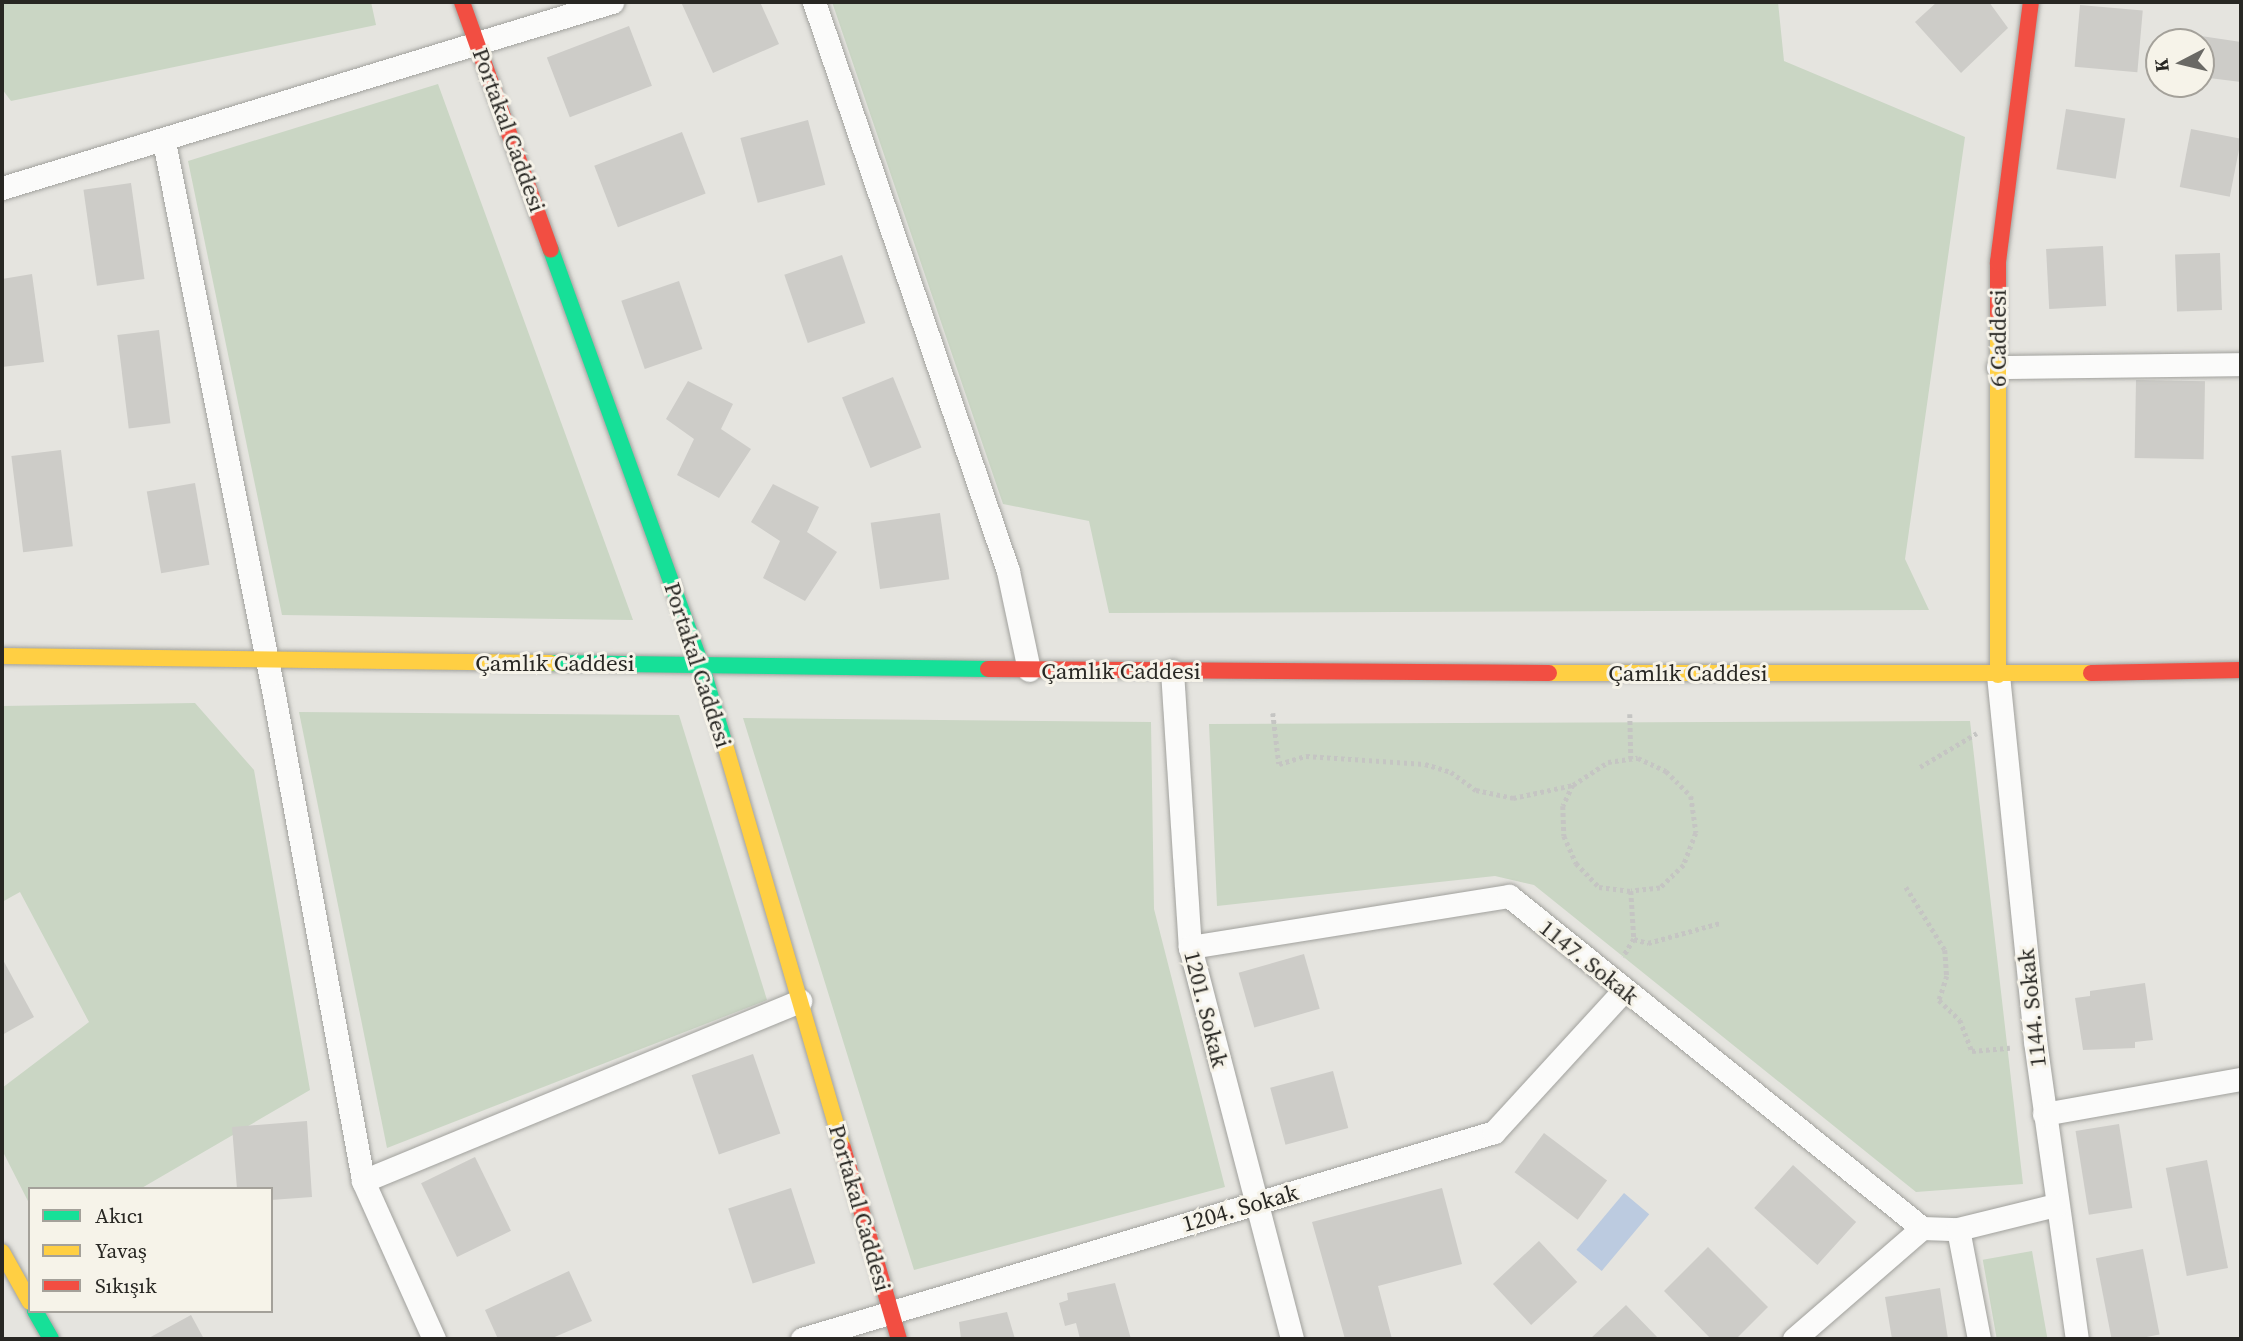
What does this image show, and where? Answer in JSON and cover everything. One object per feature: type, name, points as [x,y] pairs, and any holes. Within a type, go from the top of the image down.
[{"type":"street","name":"Portakal Caddesi","points":[[462,2],[701,664],[899,1339]]},
{"type":"street","points":[[2,188],[164,142],[612,2]]},
{"type":"street","points":[[814,2],[1008,571],[1029,670]]},
{"type":"street","name":"6 Caddesi","points":[[1998,675],[1998,262],[2031,2]]},
{"type":"street","points":[[164,142],[267,660],[363,1181],[434,1339]]},
{"type":"street","points":[[1998,367],[2241,363]]},
{"type":"street","name":"Çamlık Caddesi","points":[[2,656],[1172,671],[1998,675],[2241,670]]},
{"type":"street","name":"1201. Sokak","points":[[1172,671],[1190,947],[1292,1339]]},
{"type":"street","name":"1144. Sokak","points":[[1998,675],[2044,1114],[2077,1339]]},
{"type":"street","name":"1147. Sokak","points":[[1190,947],[1509,896],[1922,1228]]},
{"type":"street","name":"1204. Sokak","points":[[802,1339],[891,1310],[1494,1132],[1624,990]]},
{"type":"street","points":[[363,1181],[800,1001]]},
{"type":"street","points":[[2044,1114],[2241,1079]]},
{"type":"street","points":[[1794,1339],[1922,1228],[1958,1229],[2056,1205]]},
{"type":"street","points":[[1958,1229],[1979,1339]]},
{"type":"street","points":[[2,1252],[28,1298]]},
{"type":"street","points":[[36,1313],[51,1339]]},
{"type":"path","points":[[1273,713],[1279,764],[1306,756],[1425,764],[1451,772],[1476,790],[1513,798],[1573,785],[1608,762],[1631,759],[1666,771],[1691,796],[1696,832],[1684,865],[1660,888],[1631,891],[1599,887],[1576,863],[1563,836],[1563,807],[1573,785]]},
{"type":"path","points":[[1630,714],[1631,759]]},
{"type":"path","points":[[1920,767],[1977,733]]},
{"type":"path","points":[[1906,887],[1945,950],[1947,976],[1939,1000],[1960,1020],[1972,1051],[2010,1048]]},
{"type":"path","points":[[1621,961],[1634,939],[1631,891]]},
{"type":"path","points":[[1634,939],[1647,943],[1720,923]]},
{"type":"green space","points":[[2,2],[371,2],[376,25],[11,101],[2,89]]},
{"type":"green space","points":[[832,2],[1778,2],[1784,61],[1965,137],[1905,559],[1929,610],[1109,613],[1089,521],[1003,504]]},
{"type":"green space","points":[[438,84],[633,620],[282,615],[188,161]]},
{"type":"green space","points":[[195,703],[254,770],[310,1090],[143,1187],[28,1187],[28,1201],[2,1150],[2,1088],[89,1022],[20,892],[2,902],[2,706]]},
{"type":"green space","points":[[299,712],[679,715],[767,1000],[387,1148]]},
{"type":"green space","points":[[743,718],[1151,722],[1154,909],[1225,1187],[914,1270]]},
{"type":"green space","points":[[1970,721],[2023,1184],[1916,1192],[1534,885],[1495,876],[1217,906],[1209,724]]},
{"type":"green space","points":[[2032,1251],[2047,1339],[1997,1339],[1983,1260]]},
{"type":"water","points":[[1624,1193],[1649,1214],[1602,1271],[1576,1250]]},
{"type":"building","points":[[681,2],[760,2],[779,44],[713,73]]},
{"type":"building","points":[[1937,2],[1989,2],[2008,28],[1961,73],[1915,22]]},
{"type":"building","points":[[2080,5],[2143,10],[2137,72],[2075,67]]},
{"type":"building","points":[[629,26],[652,86],[570,117],[547,58]]},
{"type":"building","points":[[2215,38],[2241,42],[2241,82],[2215,79]]},
{"type":"building","points":[[2066,109],[2125,118],[2116,179],[2056,169]]},
{"type":"building","points":[[808,120],[825,185],[758,203],[740,138]]},
{"type":"building","points":[[2191,129],[2241,139],[2230,197],[2180,187]]},
{"type":"building","points":[[682,132],[706,194],[618,227],[594,166]]},
{"type":"building","points":[[131,183],[144,279],[97,286],[83,190]]},
{"type":"building","points":[[2103,246],[2106,306],[2049,309],[2046,249]]},
{"type":"building","points":[[2220,253],[2222,310],[2177,312],[2175,255]]},
{"type":"building","points":[[842,255],[865,323],[808,343],[784,275]]},
{"type":"building","points":[[32,274],[44,362],[2,367],[2,279]]},
{"type":"building","points":[[679,281],[702,349],[645,369],[621,301]]},
{"type":"building","points":[[159,330],[170,423],[129,428],[117,335]]},
{"type":"building","points":[[893,377],[921,447],[870,468],[842,398]]},
{"type":"building","points":[[2136,380],[2205,381],[2204,459],[2135,458]]},
{"type":"building","points":[[688,381],[733,404],[721,429],[751,449],[719,498],[677,475],[694,439],[666,419]]},
{"type":"building","points":[[61,450],[73,546],[23,552],[11,456]]},
{"type":"building","points":[[195,483],[209,565],[161,573],[147,492]]},
{"type":"building","points":[[773,484],[819,507],[807,532],[837,552],[805,601],[763,578],[780,541],[751,522]]},
{"type":"building","points":[[940,513],[949,579],[880,589],[871,523]]},
{"type":"building","points":[[1304,954],[1320,1009],[1254,1028],[1239,973]]},
{"type":"building","points":[[2,958],[34,1017],[2,1035]]},
{"type":"building","points":[[2145,983],[2153,1040],[2135,1042],[2135,1048],[2083,1050],[2075,998],[2090,996],[2090,991]]},
{"type":"building","points":[[753,1054],[780,1133],[719,1155],[692,1075]]},
{"type":"building","points":[[1333,1071],[1348,1128],[1285,1145],[1270,1088]]},
{"type":"building","points":[[307,1121],[312,1197],[273,1200],[273,1187],[237,1187],[232,1127]]},
{"type":"building","points":[[2119,1124],[2132,1208],[2089,1215],[2076,1131]]},
{"type":"building","points":[[1544,1133],[1607,1181],[1578,1220],[1515,1172]]},
{"type":"building","points":[[475,1157],[511,1231],[457,1257],[421,1183]]},
{"type":"building","points":[[2207,1160],[2228,1268],[2187,1276],[2166,1168]]},
{"type":"building","points":[[1793,1165],[1856,1222],[1817,1265],[1754,1208]]},
{"type":"building","points":[[791,1188],[815,1263],[753,1284],[728,1208]]},
{"type":"building","points":[[1442,1188],[1462,1264],[1378,1286],[1392,1339],[1345,1339],[1312,1222]]},
{"type":"building","points":[[1539,1241],[1577,1282],[1531,1325],[1493,1284]]},
{"type":"building","points":[[1708,1247],[1768,1307],[1736,1339],[1711,1339],[1664,1291]]},
{"type":"building","points":[[2143,1249],[2160,1334],[2136,1339],[2112,1339],[2096,1258]]},
{"type":"building","points":[[569,1271],[592,1321],[550,1339],[498,1339],[485,1310]]},
{"type":"building","points":[[1115,1283],[1131,1339],[1080,1339],[1076,1323],[1065,1326],[1059,1303],[1068,1300],[1067,1293]]},
{"type":"building","points":[[1940,1288],[1948,1339],[1892,1339],[1885,1297]]},
{"type":"building","points":[[1626,1305],[1659,1339],[1590,1339]]},
{"type":"building","points":[[1007,1312],[1015,1339],[961,1339],[959,1322]]},
{"type":"building","points":[[191,1315],[204,1339],[147,1339]]},
{"type":"traffic: fast","points":[[551,250],[701,664],[725,745]]},
{"type":"traffic: fast","points":[[551,663],[988,669]]},
{"type":"traffic: fast","points":[[36,1313],[51,1339]]},
{"type":"traffic: slow","points":[[1998,314],[1998,675]]},
{"type":"traffic: slow","points":[[2,656],[551,663]]},
{"type":"traffic: slow","points":[[1549,673],[2091,673]]},
{"type":"traffic: slow","points":[[725,745],[843,1148]]},
{"type":"traffic: slow","points":[[2,1252],[28,1298]]},
{"type":"traffic: jam","points":[[462,2],[551,250]]},
{"type":"traffic: jam","points":[[1998,314],[1998,262],[2031,2]]},
{"type":"traffic: jam","points":[[988,669],[1549,673]]},
{"type":"traffic: jam","points":[[2091,673],[2241,670]]},
{"type":"traffic: jam","points":[[843,1148],[899,1339]]}]
